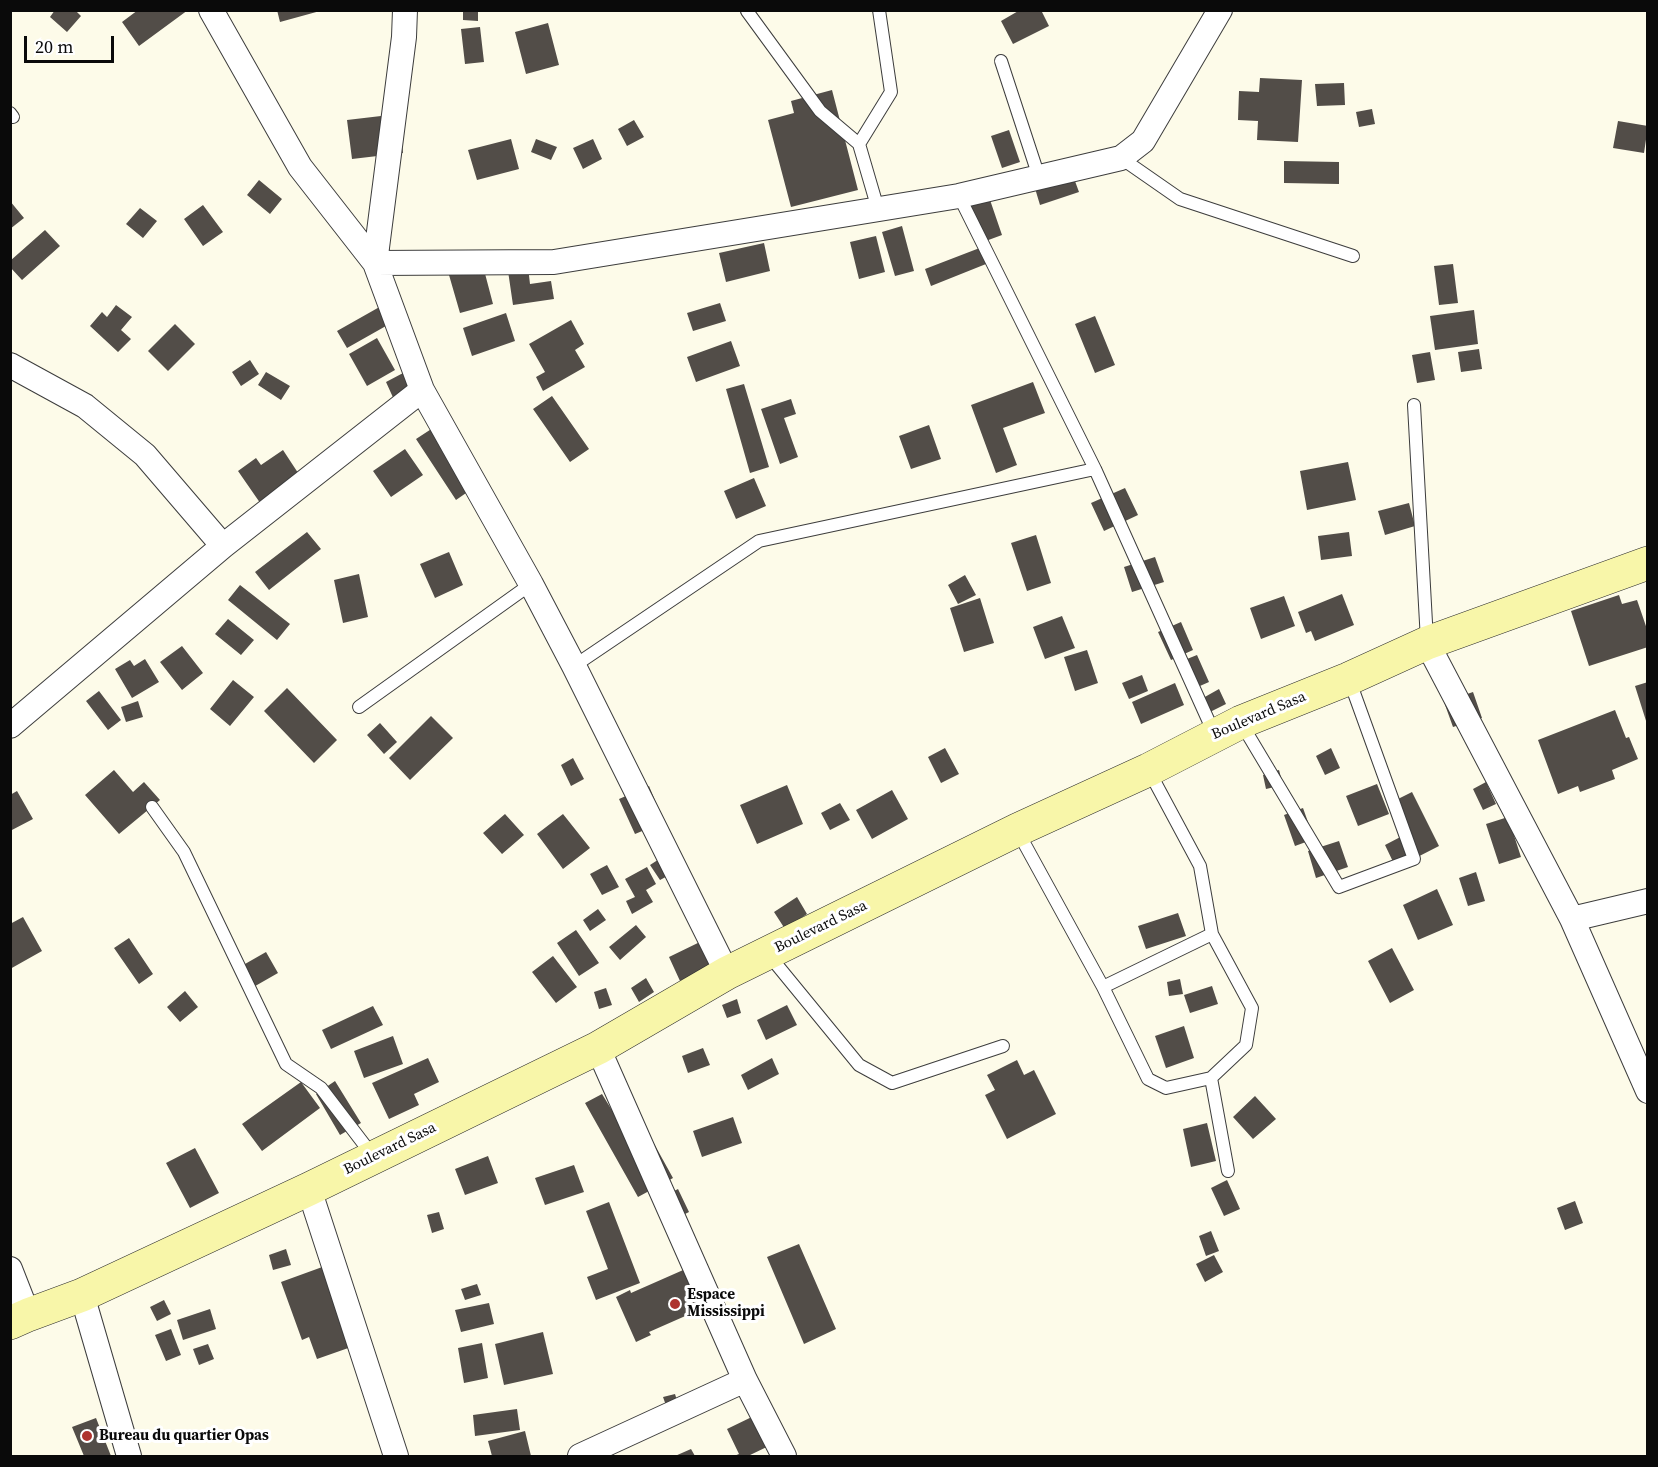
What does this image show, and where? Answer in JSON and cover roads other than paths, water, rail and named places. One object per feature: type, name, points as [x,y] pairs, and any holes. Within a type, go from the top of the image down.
[{"type":"street","points":[[211,10],[300,167],[375,263],[422,390],[531,584],[574,666],[727,973]]},
{"type":"street","points":[[375,263],[404,37],[405,10]]},
{"type":"street","points":[[375,263],[554,262],[959,196],[1121,158],[1143,141],[1220,10]]},
{"type":"street","points":[[10,365],[85,406],[145,454],[222,546]]},
{"type":"street","points":[[10,726],[222,546],[422,390]]},
{"type":"street","name":"Boulevard Sasa","points":[[19,1319],[82,1294],[309,1189],[598,1048],[727,973],[1017,831],[1148,770],[1228,728],[1348,679],[1427,643],[1647,563]]},
{"type":"street","points":[[1427,643],[1572,919],[1647,1091]]},
{"type":"street","points":[[1572,919],[1647,901]]},
{"type":"street","points":[[598,1048],[745,1380],[784,1456]]},
{"type":"street","points":[[309,1189],[396,1456]]},
{"type":"street","points":[[10,1269],[19,1319]]},
{"type":"street","points":[[82,1294],[129,1456]]},
{"type":"street","points":[[580,1456],[745,1380]]},
{"type":"lane","points":[[859,144],[891,92],[879,10]]},
{"type":"lane","points":[[747,12],[820,111],[859,144],[878,209]]},
{"type":"lane","points":[[1001,60],[1039,177]]},
{"type":"lane","points":[[1121,158],[1180,199],[1353,256]]},
{"type":"lane","points":[[959,196],[1095,469],[1228,728],[1339,886],[1414,859],[1348,679]]},
{"type":"lane","points":[[1414,405],[1427,643]]},
{"type":"lane","points":[[574,666],[759,541],[1095,469]]},
{"type":"lane","points":[[359,707],[531,584]]},
{"type":"lane","points":[[1017,831],[1103,987],[1148,1079],[1166,1088],[1211,1078],[1246,1045],[1252,1008],[1212,934],[1200,866],[1148,770]]},
{"type":"lane","points":[[152,807],[184,852],[286,1064],[321,1088],[374,1157]]},
{"type":"lane","points":[[1103,987],[1212,934]]},
{"type":"lane","points":[[768,953],[859,1065],[892,1083],[1003,1046]]},
{"type":"lane","points":[[1211,1078],[1228,1171]]},
{"type":"place","name":"Espace Mississippi","points":[[675,1304]]},
{"type":"place","name":"Bureau du quartier Opas","points":[[87,1436]]}]
